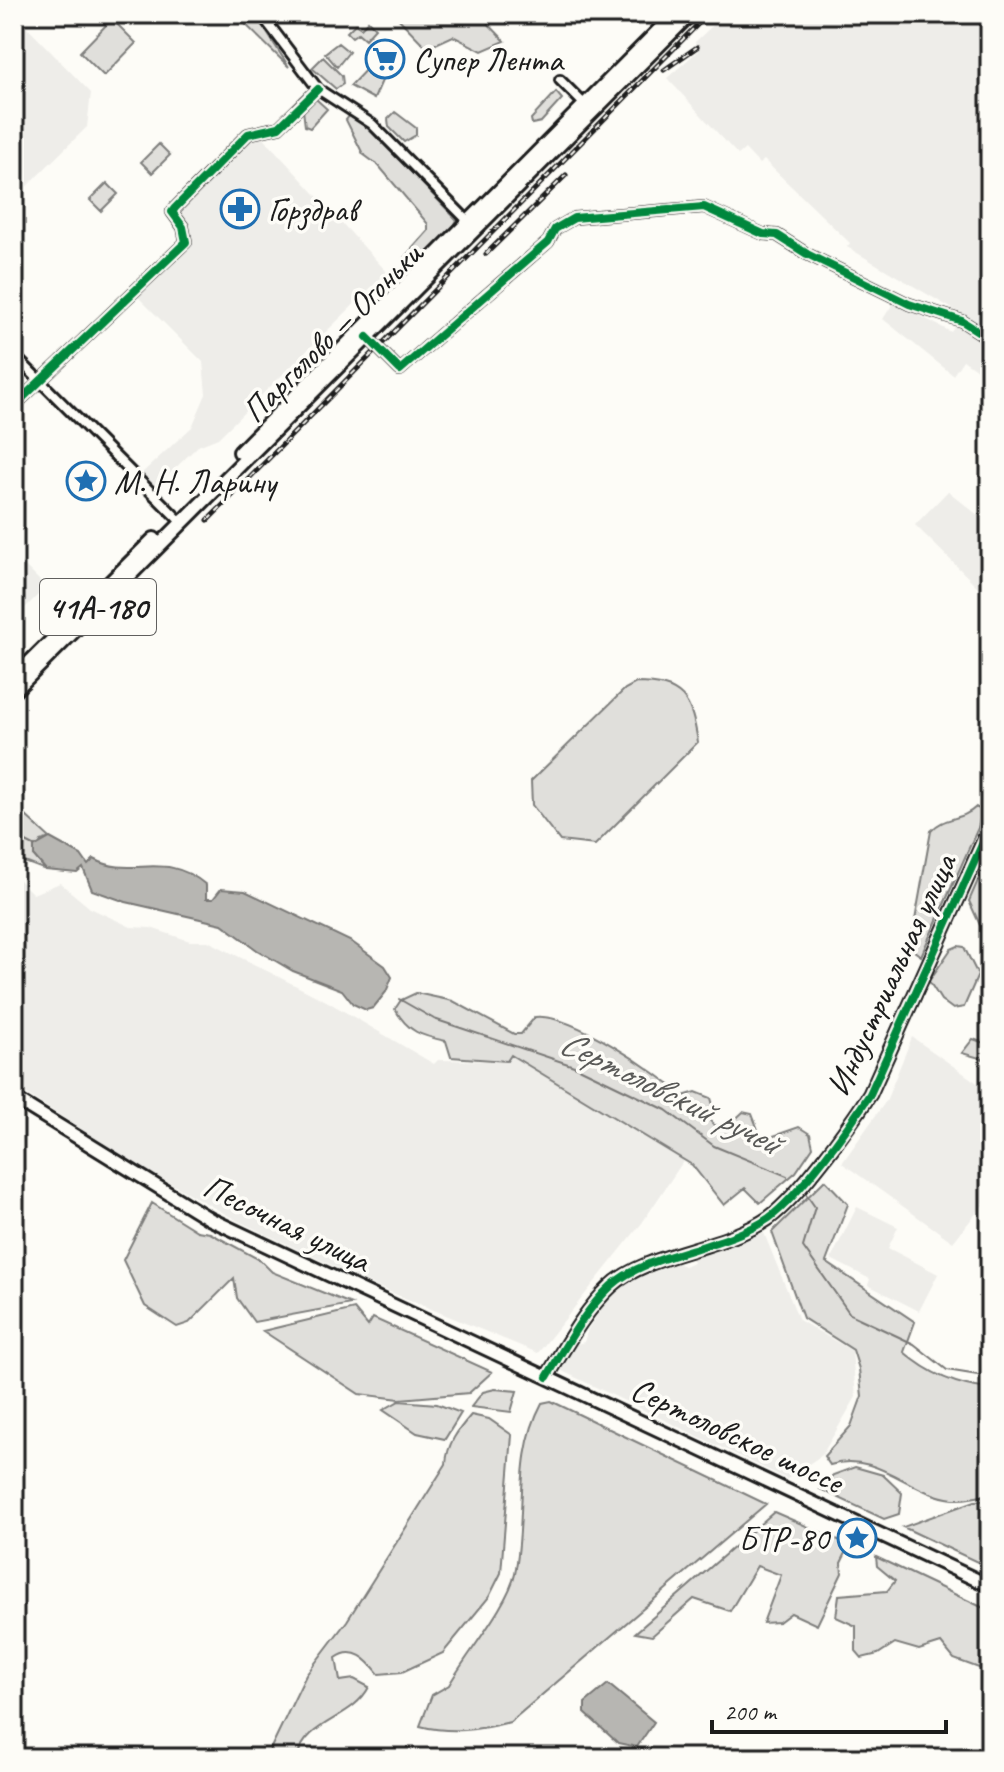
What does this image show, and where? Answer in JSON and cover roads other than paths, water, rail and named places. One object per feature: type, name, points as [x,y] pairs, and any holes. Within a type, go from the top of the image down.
[{"type":"main road","name":"Парголово — Огоньки","points":[[14,678],[367,337],[675,14]]},
{"type":"main road","name":"Парголово — Огоньки","points":[[14,691],[179,520],[472,226],[690,14]]},
{"type":"main road","name":"Индустриальная улица","points":[[547,1377],[566,1345],[612,1285],[637,1270],[729,1238],[769,1217],[848,1129],[870,1094],[990,827]]},
{"type":"main road","name":"Песочная улица","points":[[14,1098],[210,1219],[547,1377]]},
{"type":"main road","name":"Сертоловское шоссе","points":[[547,1377],[990,1586]]},
{"type":"street","points":[[261,14],[318,89],[372,124],[472,226]]},
{"type":"street","points":[[560,80],[585,105]]},
{"type":"street","points":[[14,406],[186,242],[183,227],[172,212],[175,208],[248,134],[279,127],[318,89]]},
{"type":"street","points":[[367,337],[400,370],[548,242],[555,229],[574,218],[704,207],[763,234],[777,235],[807,254],[909,304],[962,321],[990,339]]},
{"type":"street","points":[[14,355],[179,520]]},
{"type":"waterway","name":"Сертоловский ручей","points":[[14,836],[34,846]]},
{"type":"waterway","name":"Сертоловский ручей","points":[[399,999],[434,1019],[577,1067],[666,1110],[714,1146],[787,1176]]},
{"type":"waterway","name":"Сертоловский ручей","points":[[806,1194],[815,1207],[803,1247],[850,1314],[914,1344],[947,1370],[990,1377]]},
{"type":"railway","points":[[208,520],[708,14]]},
{"type":"railway","points":[[664,70],[697,47]]},
{"type":"railway","points":[[486,254],[566,175]]},
{"type":"place","name":"Супер Лента","points":[[385,59]]},
{"type":"place","name":"Горздрав","points":[[240,209]]},
{"type":"place","name":"М. Н. Ларину","points":[[86,481]]},
{"type":"place","name":"БТР-80","points":[[857,1538]]}]
